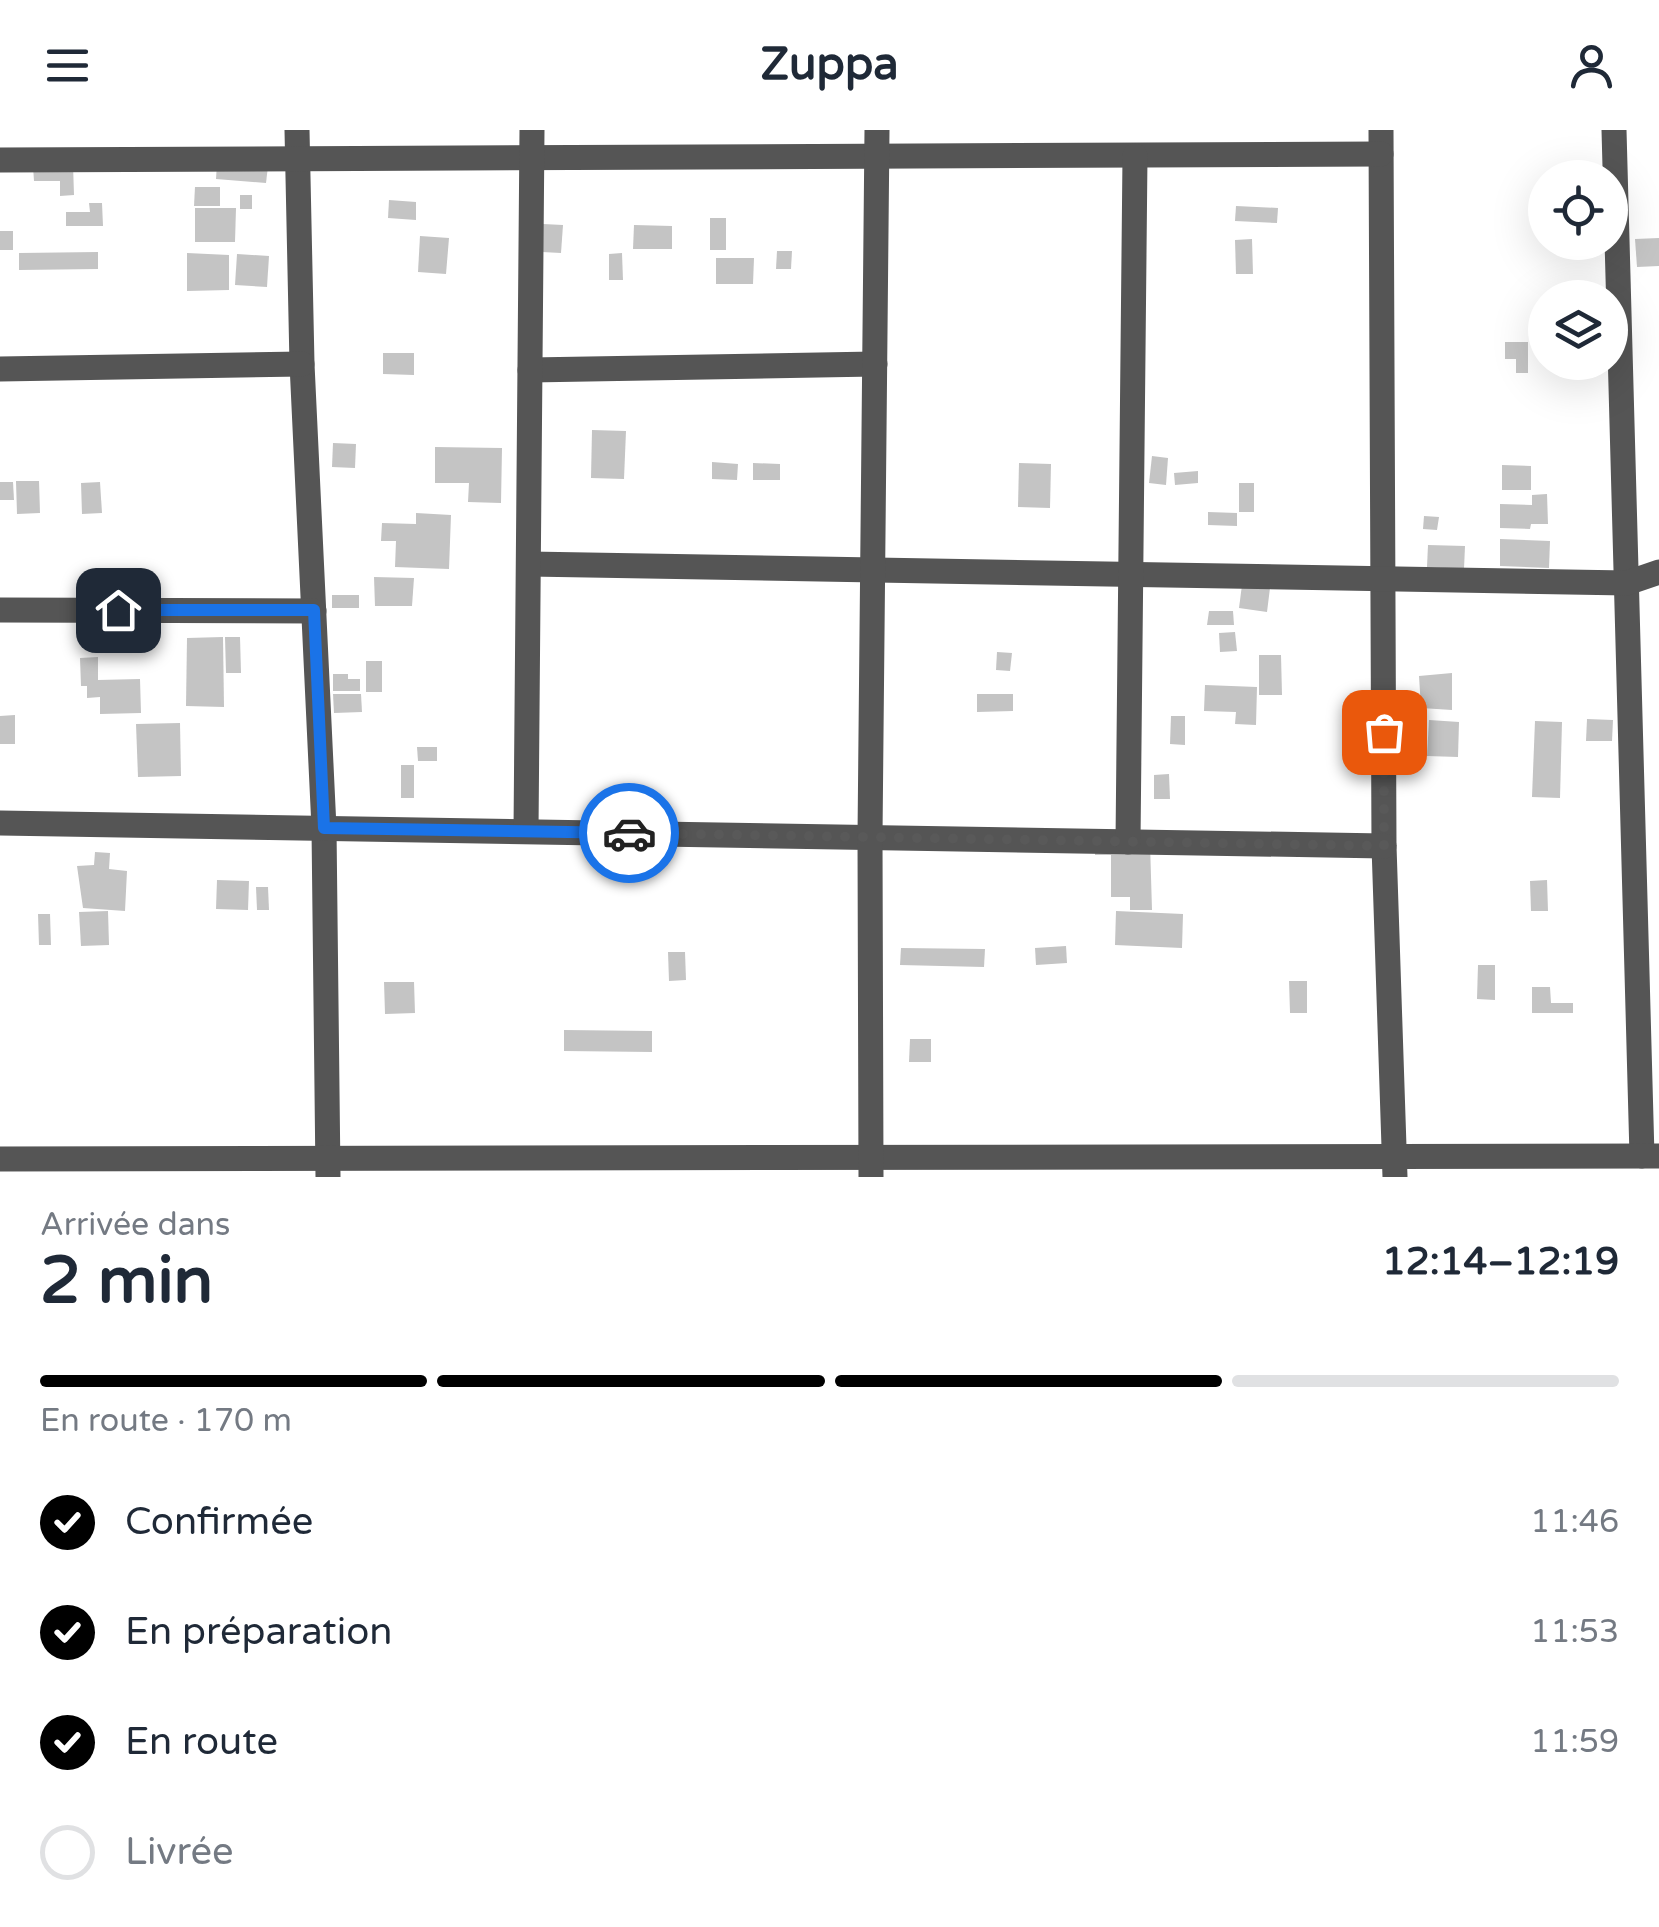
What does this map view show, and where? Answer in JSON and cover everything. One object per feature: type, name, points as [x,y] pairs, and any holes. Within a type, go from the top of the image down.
[{"type":"street","points":[[297,130],[302,364],[324,828],[328,1168]]},
{"type":"street","points":[[526,831],[532,130]]},
{"type":"street","points":[[872,1167],[870,836],[877,130]]},
{"type":"street","points":[[0,1160],[328,1168],[1396,1167],[1651,1156],[1647,858],[1627,583],[1614,130]]},
{"type":"street","points":[[0,160],[1135,156],[1381,142],[1384,846],[1396,1167]]},
{"type":"street","points":[[1128,842],[1135,156]]},
{"type":"street","points":[[0,369],[302,364]]},
{"type":"street","points":[[530,370],[875,364]]},
{"type":"street","points":[[529,564],[1627,583],[1659,572]]},
{"type":"street","points":[[0,610],[314,610]]},
{"type":"street","points":[[0,823],[1384,846]]},
{"type":"building","points":[[73,164],[74,195],[60,196],[60,181],[34,181],[33,166]]},
{"type":"building","points":[[217,164],[268,166],[266,183],[216,179]]},
{"type":"building","points":[[195,187],[220,187],[220,206],[194,206]]},
{"type":"building","points":[[240,195],[252,195],[252,209],[240,209]]},
{"type":"building","points":[[389,200],[416,202],[416,220],[388,218]]},
{"type":"building","points":[[89,203],[102,203],[103,226],[66,226],[66,212],[90,212]]},
{"type":"building","points":[[1236,206],[1278,208],[1277,223],[1235,221]]},
{"type":"building","points":[[195,208],[236,208],[235,242],[195,242]]},
{"type":"building","points":[[710,218],[726,218],[726,250],[710,250]]},
{"type":"building","points":[[543,224],[563,225],[561,253],[542,252]]},
{"type":"building","points":[[634,225],[672,226],[672,249],[633,249]]},
{"type":"building","points":[[0,231],[13,231],[13,250],[0,250]]},
{"type":"building","points":[[420,236],[449,238],[446,274],[418,272]]},
{"type":"building","points":[[1659,238],[1659,266],[1637,267],[1635,239]]},
{"type":"building","points":[[1252,239],[1253,274],[1236,274],[1235,240]]},
{"type":"building","points":[[777,251],[792,251],[791,269],[776,269]]},
{"type":"building","points":[[98,252],[98,269],[19,270],[19,253]]},
{"type":"building","points":[[187,253],[229,255],[229,290],[187,291]]},
{"type":"building","points":[[622,253],[623,280],[609,280],[609,254]]},
{"type":"building","points":[[237,254],[269,256],[267,287],[235,285]]},
{"type":"building","points":[[716,258],[754,258],[753,284],[716,284]]},
{"type":"building","points":[[1505,342],[1528,342],[1528,373],[1516,373],[1516,359],[1505,359]]},
{"type":"building","points":[[383,353],[414,353],[414,375],[383,374]]},
{"type":"building","points":[[592,430],[626,431],[624,479],[591,478]]},
{"type":"building","points":[[333,443],[356,444],[355,468],[332,467]]},
{"type":"building","points":[[435,447],[502,448],[501,503],[468,502],[469,483],[435,483]]},
{"type":"building","points":[[1152,456],[1168,458],[1166,485],[1149,483]]},
{"type":"building","points":[[712,462],[738,464],[737,480],[712,479]]},
{"type":"building","points":[[753,463],[780,464],[780,480],[753,480]]},
{"type":"building","points":[[1019,463],[1051,464],[1050,508],[1018,507]]},
{"type":"building","points":[[1502,465],[1531,466],[1531,490],[1502,490]]},
{"type":"building","points":[[1198,471],[1198,483],[1175,485],[1174,473]]},
{"type":"building","points":[[16,481],[39,481],[40,513],[17,514]]},
{"type":"building","points":[[0,482],[13,482],[14,500],[0,500]]},
{"type":"building","points":[[100,482],[102,513],[82,514],[81,483]]},
{"type":"building","points":[[1239,483],[1254,483],[1254,512],[1239,512]]},
{"type":"building","points":[[1547,494],[1548,524],[1531,524],[1530,529],[1500,528],[1500,504],[1532,505],[1532,495]]},
{"type":"building","points":[[1208,512],[1237,513],[1237,526],[1208,525]]},
{"type":"building","points":[[416,513],[451,515],[449,569],[395,567],[396,541],[381,541],[382,523],[416,524]]},
{"type":"building","points":[[1424,516],[1439,517],[1437,530],[1423,529]]},
{"type":"building","points":[[1500,539],[1550,541],[1549,568],[1500,566]]},
{"type":"building","points":[[1428,545],[1465,546],[1464,569],[1427,567]]},
{"type":"building","points":[[374,577],[414,578],[412,606],[375,606]]},
{"type":"building","points":[[1242,585],[1270,588],[1267,612],[1239,608]]},
{"type":"building","points":[[332,595],[359,595],[359,608],[332,608]]},
{"type":"building","points":[[1209,611],[1233,611],[1234,625],[1207,625]]},
{"type":"building","points":[[1235,632],[1237,651],[1220,652],[1219,633]]},
{"type":"building","points":[[223,637],[224,707],[186,706],[187,638]]},
{"type":"building","points":[[225,637],[240,637],[241,673],[226,673]]},
{"type":"building","points":[[997,652],[1012,653],[1010,671],[996,670]]},
{"type":"building","points":[[1259,655],[1281,655],[1282,695],[1259,695]]},
{"type":"building","points":[[98,657],[98,680],[140,679],[141,713],[100,714],[100,697],[87,698],[87,686],[81,686],[80,658]]},
{"type":"building","points":[[366,661],[382,661],[382,692],[366,692]]},
{"type":"building","points":[[1452,673],[1452,710],[1421,708],[1419,676]]},
{"type":"building","points":[[333,674],[360,679],[360,691],[333,691]]},
{"type":"building","points":[[1205,685],[1257,687],[1256,725],[1235,724],[1236,712],[1204,711]]},
{"type":"building","points":[[333,694],[361,694],[362,712],[334,713]]},
{"type":"building","points":[[977,694],[1013,694],[1013,711],[977,712]]},
{"type":"building","points":[[15,715],[15,744],[0,744],[0,716]]},
{"type":"building","points":[[1171,716],[1185,716],[1185,745],[1170,744]]},
{"type":"building","points":[[1587,719],[1613,720],[1612,741],[1586,741]]},
{"type":"building","points":[[1429,720],[1459,722],[1458,757],[1427,756]]},
{"type":"building","points":[[1535,721],[1562,722],[1560,798],[1532,797]]},
{"type":"building","points":[[180,723],[181,776],[138,777],[136,724]]},
{"type":"building","points":[[417,747],[437,747],[437,761],[418,761]]},
{"type":"building","points":[[401,765],[414,765],[414,798],[401,798]]},
{"type":"building","points":[[1169,774],[1170,799],[1154,799],[1154,775]]},
{"type":"building","points":[[1150,843],[1152,910],[1130,910],[1130,897],[1111,897],[1111,855],[1095,855],[1095,844]]},
{"type":"building","points":[[95,852],[110,853],[109,869],[127,871],[125,911],[83,908],[77,866],[94,865]]},
{"type":"building","points":[[217,880],[249,881],[248,910],[216,909]]},
{"type":"building","points":[[1547,880],[1548,911],[1531,911],[1530,881]]},
{"type":"building","points":[[256,887],[268,887],[269,910],[257,910]]},
{"type":"building","points":[[108,911],[109,945],[81,946],[79,912]]},
{"type":"building","points":[[1116,911],[1183,914],[1182,948],[1115,945]]},
{"type":"building","points":[[38,914],[50,914],[51,945],[39,945]]},
{"type":"building","points":[[1066,946],[1067,963],[1036,965],[1035,948]]},
{"type":"building","points":[[901,948],[985,949],[984,967],[900,965]]},
{"type":"building","points":[[668,952],[685,952],[686,980],[669,981]]},
{"type":"building","points":[[1478,965],[1495,965],[1495,1000],[1477,999]]},
{"type":"building","points":[[1289,981],[1307,981],[1307,1013],[1290,1013]]},
{"type":"building","points":[[384,982],[414,982],[415,1013],[385,1014]]},
{"type":"building","points":[[1532,987],[1550,987],[1551,1003],[1573,1003],[1573,1013],[1532,1013]]},
{"type":"building","points":[[564,1030],[652,1031],[652,1052],[564,1051]]},
{"type":"building","points":[[910,1039],[931,1039],[931,1062],[909,1062]]},
{"type":"way so far","points":[[629,833],[1384,846],[1384,732]]},
{"type":"route","points":[[118,610],[314,610],[324,828],[629,833]]}]
